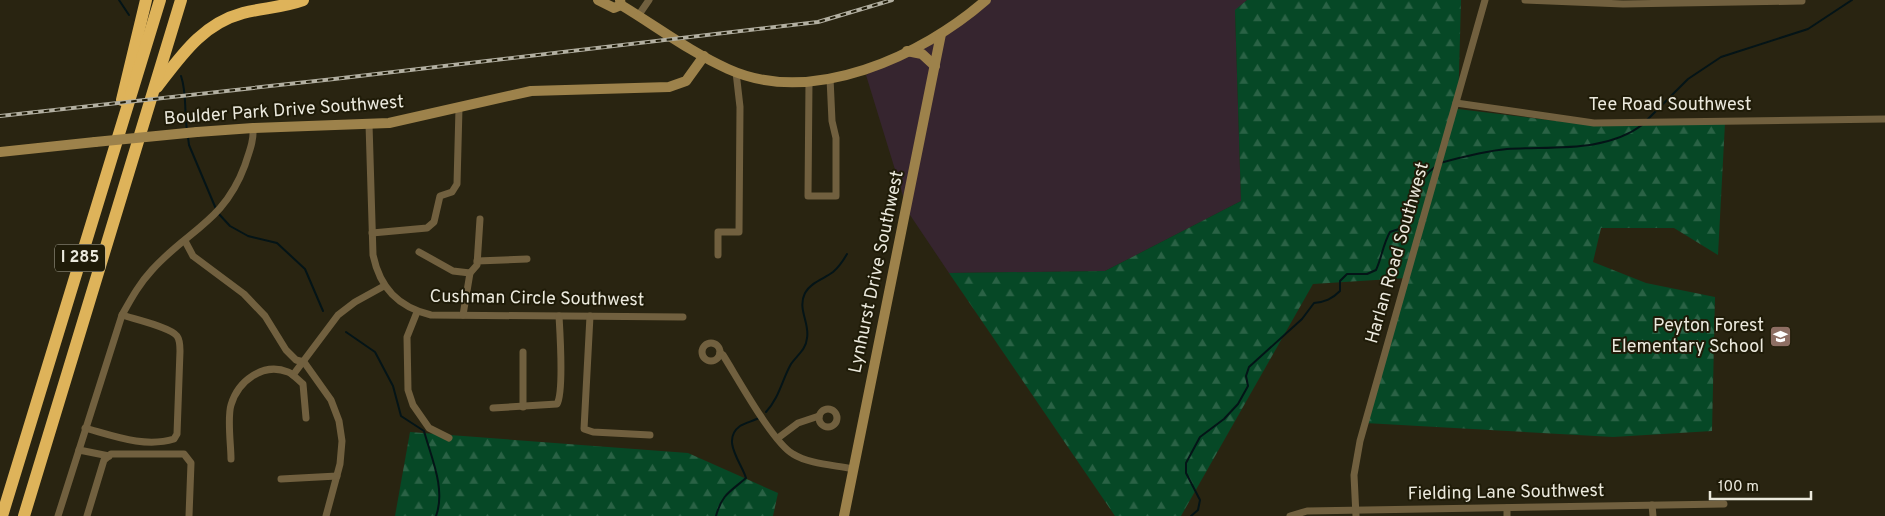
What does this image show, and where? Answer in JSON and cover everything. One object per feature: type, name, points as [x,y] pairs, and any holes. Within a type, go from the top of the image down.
[{"type":"highway","points":[[109,163],[127,74],[146,0]]},
{"type":"highway","name":"I 285","points":[[2,516],[160,0]]},
{"type":"highway","name":"I 285","points":[[24,516],[181,0]]},
{"type":"highway","points":[[152,92],[189,45],[214,26],[241,14],[303,0]]},
{"type":"street","points":[[598,0],[614,8],[620,2],[638,16],[704,56],[736,72],[784,81],[809,81],[863,70],[942,34],[986,0]]},
{"type":"street","points":[[638,16],[649,0]]},
{"type":"street","name":"Harlan Road Southwest","points":[[1356,513],[1354,474],[1360,441],[1486,0]]},
{"type":"street","points":[[1525,0],[1623,4],[1802,1]]},
{"type":"street","name":"Lynhurst Drive Southwest","points":[[844,516],[852,469],[942,34]]},
{"type":"street","points":[[907,51],[922,54],[935,66]]},
{"type":"street","name":"Boulder Park Drive Southwest","points":[[0,152],[197,132],[369,124],[409,120],[531,91],[677,85],[686,81],[704,56]]},
{"type":"street","points":[[718,254],[718,232],[739,232],[740,108],[736,72]]},
{"type":"street","points":[[809,81],[808,196],[836,196],[836,138],[832,120],[830,78]]},
{"type":"street","name":"Tee Road Southwest","points":[[1456,103],[1594,122],[1885,118]]},
{"type":"street","points":[[372,233],[427,228],[434,222],[440,196],[452,192],[457,184],[459,108]]},
{"type":"street","name":"Cushman Circle Southwest","points":[[369,124],[372,255],[376,272],[394,298],[418,312],[431,315],[683,317]]},
{"type":"street","points":[[58,516],[122,315],[136,290],[152,270],[208,222],[230,198],[252,146],[253,128]]},
{"type":"street","points":[[462,315],[470,273],[477,265],[480,219]]},
{"type":"street","points":[[185,241],[193,256],[244,294],[266,316],[286,350],[296,360],[304,362],[331,400],[339,421],[342,441],[337,476],[326,516]]},
{"type":"street","points":[[419,252],[453,271],[470,273]]},
{"type":"street","points":[[477,260],[527,259]]},
{"type":"street","points":[[293,375],[338,315],[355,302],[384,286]]},
{"type":"street","points":[[418,312],[407,337],[408,390],[413,405],[429,428],[449,438]]},
{"type":"street","points":[[85,428],[137,442],[166,442],[174,439],[177,434],[179,338],[167,330],[122,315]]},
{"type":"street","points":[[493,408],[550,405],[556,404],[559,400],[560,316]]},
{"type":"street","points":[[590,316],[584,429],[593,432],[650,435]]},
{"type":"street","points":[[523,352],[523,406]]},
{"type":"street","points":[[720,353],[786,449],[794,456],[852,469]]},
{"type":"street","points":[[231,459],[230,406],[242,385],[259,371],[273,369],[289,372],[303,384],[306,418]]},
{"type":"street","points":[[778,438],[798,423],[819,416]]},
{"type":"street","points":[[78,450],[109,456]]},
{"type":"street","points":[[87,516],[104,460],[111,454],[184,454],[191,463],[189,516]]},
{"type":"street","points":[[281,479],[337,476]]},
{"type":"street","name":"Fielding Lane Southwest","points":[[1290,516],[1307,511],[1356,513],[1724,504]]},
{"type":"street","points":[[1652,505],[1652,516]]},
{"type":"street","points":[[1507,508],[1507,516]]},
{"type":"shaded area","points":[[986,0],[1247,0],[1235,11],[1241,201],[1105,271],[949,273],[908,212],[866,75],[923,44]]},
{"type":"green space","points":[[1247,0],[1461,0],[1458,109],[1588,125],[1725,123],[1718,255],[1674,228],[1601,228],[1593,262],[1646,283],[1715,297],[1712,431],[1613,437],[1365,423],[1407,278],[1313,284],[1181,516],[1115,516],[949,273],[1105,271],[1241,201],[1235,10]]},
{"type":"green space","points":[[410,432],[688,453],[778,493],[773,516],[395,516]]},
{"type":"waterway","points":[[119,0],[129,15]]},
{"type":"waterway","points":[[1647,120],[1688,79],[1721,57],[1808,29],[1852,0]]},
{"type":"waterway","points":[[181,76],[184,89],[187,130]]},
{"type":"waterway","points":[[1440,163],[1473,154],[1498,150],[1595,144],[1627,134],[1642,125]]},
{"type":"waterway","points":[[188,137],[189,145],[216,209]]},
{"type":"waterway","points":[[1191,516],[1198,510],[1200,500],[1186,473],[1186,463],[1200,437],[1224,419],[1238,404],[1248,386],[1246,376],[1249,367],[1302,319],[1314,303],[1328,300],[1337,294],[1340,291],[1340,281],[1347,274],[1367,274],[1376,270],[1390,232],[1399,229],[1404,220],[1402,211],[1425,176],[1436,166]]},
{"type":"waterway","points":[[218,213],[230,226],[248,236],[277,243],[305,269],[323,311]]},
{"type":"waterway","points":[[766,412],[777,395],[791,364],[806,342],[807,327],[802,305],[805,293],[814,283],[835,270],[847,254]]},
{"type":"waterway","points":[[346,332],[375,352],[393,386],[401,416],[424,431],[434,462],[438,484],[439,506],[436,516]]},
{"type":"waterway","points":[[716,516],[724,498],[746,478],[734,451],[732,438],[740,426],[759,418]]},
{"type":"railway","points":[[0,116],[818,22],[892,0]]},
{"type":"place","name":"Peyton Forest Elementary School","points":[[1780,336]]}]
